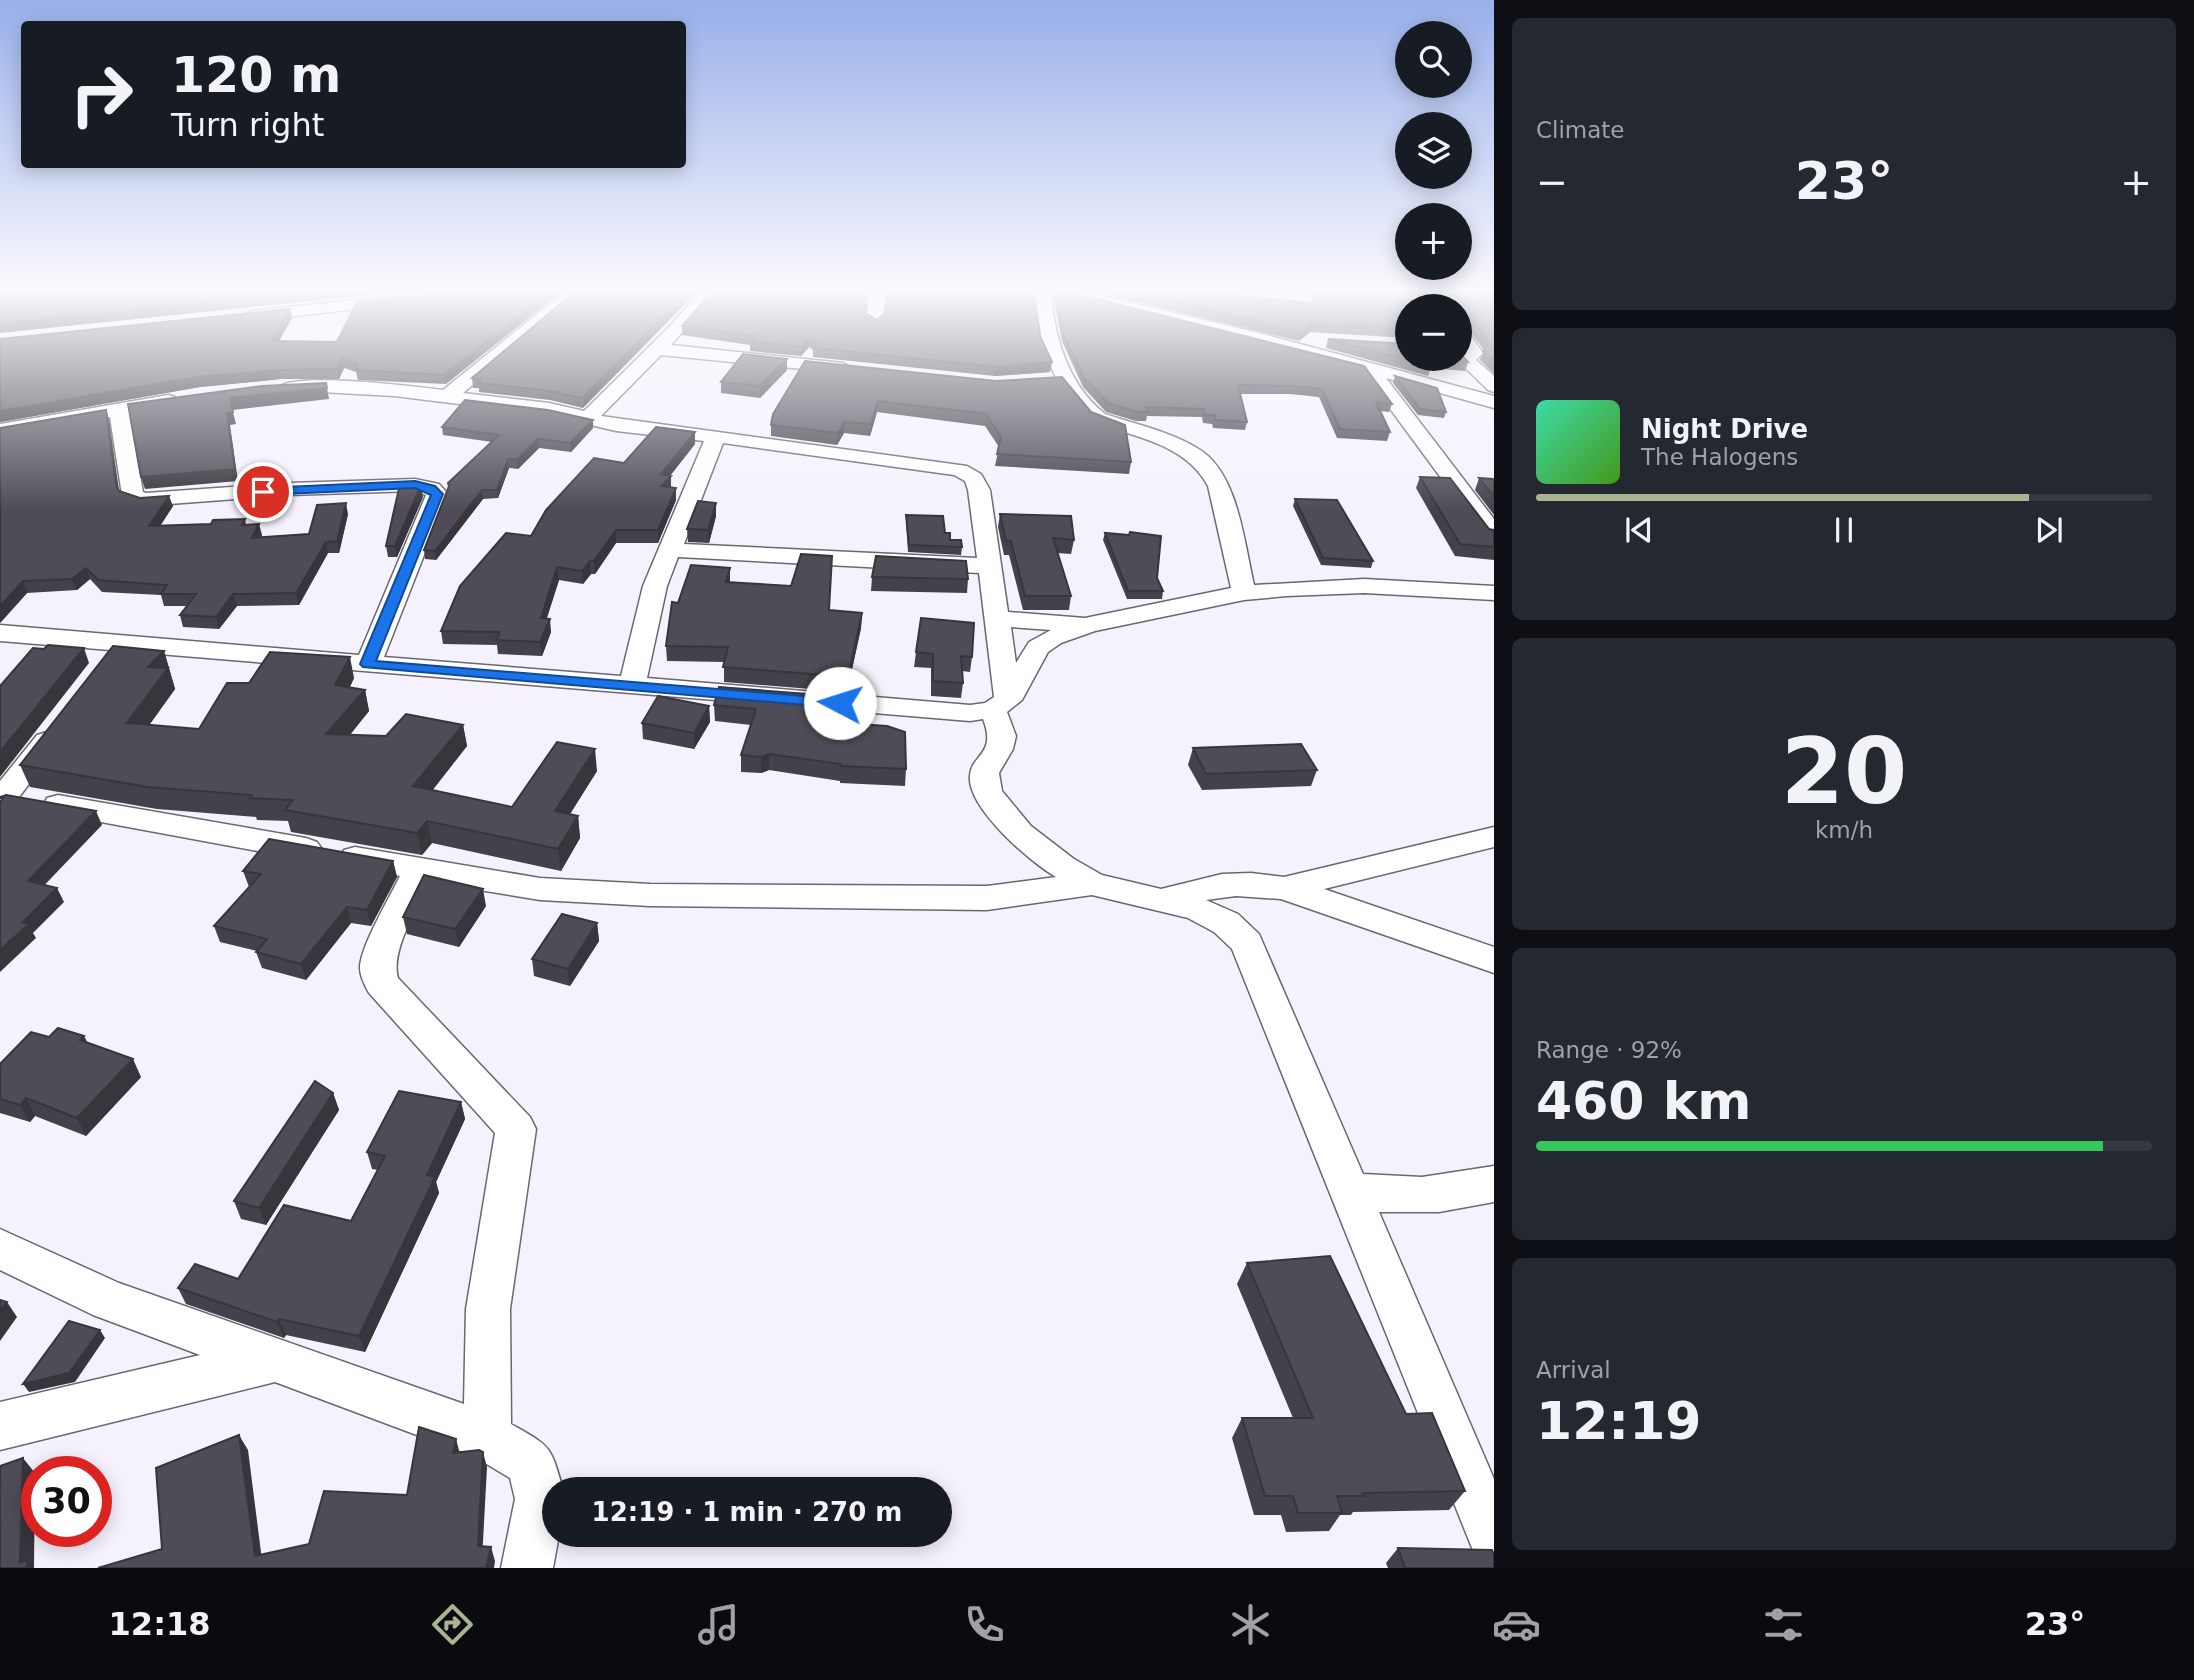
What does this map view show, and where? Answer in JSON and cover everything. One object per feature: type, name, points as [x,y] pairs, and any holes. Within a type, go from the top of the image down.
[{"type":"street","points":[[448,396],[488,363]]},
{"type":"street","points":[[589,417],[643,363]]},
{"type":"street","points":[[794,363],[860,370]]},
{"type":"street","points":[[1056,363],[1089,412],[1097,418],[1178,447],[1200,458],[1219,485],[1244,593]]},
{"type":"street","points":[[1351,363],[1494,402]]},
{"type":"street","points":[[1472,366],[1494,386]]},
{"type":"street","points":[[1369,368],[1494,534]]},
{"type":"street","points":[[1042,381],[1066,379]]},
{"type":"street","points":[[265,388],[321,386],[448,396],[549,408],[666,432],[716,436],[960,470],[974,478],[979,489],[997,620],[1003,736],[997,754],[984,774],[987,793],[1020,833],[1063,867],[1093,884],[1197,909],[1226,923],[1247,943],[1494,1540]]},
{"type":"street","points":[[0,430],[188,398]]},
{"type":"street","points":[[119,410],[133,495],[143,500],[289,489],[415,485],[431,488],[437,494],[368,664]]},
{"type":"street","points":[[632,687],[656,586],[716,436]]},
{"type":"street","points":[[669,550],[989,566]]},
{"type":"street","points":[[0,633],[112,655],[368,664],[970,713],[1000,705],[1038,647],[1052,638],[1089,625],[1244,593],[1364,586],[1494,593]]},
{"type":"street","points":[[997,620],[1089,625]]},
{"type":"street","points":[[63,720],[2,798],[540,889],[650,895],[987,898],[1093,884]]},
{"type":"street","points":[[1284,888],[1494,837]]},
{"type":"street","points":[[420,869],[387,936],[377,967],[382,984],[516,1129],[488,1309],[487,1437]]},
{"type":"street","points":[[1163,900],[1213,885],[1249,882],[1284,888],[1494,960]]},
{"type":"street","points":[[1350,1190],[1396,1197],[1450,1194],[1494,1184]]},
{"type":"street","points":[[0,1249],[109,1300],[487,1437],[531,1464],[540,1499],[527,1568]]},
{"type":"street","points":[[0,1426],[274,1360]]},
{"type":"building","points":[[0,363],[340,363],[337,369],[278,370],[197,377],[0,411]]},
{"type":"building","points":[[356,363],[459,363],[444,375],[356,370],[358,364]]},
{"type":"building","points":[[490,363],[617,363],[582,398],[549,391],[478,383],[481,379],[472,378]]},
{"type":"building","points":[[736,363],[783,363],[760,386],[721,382]]},
{"type":"building","points":[[804,363],[996,381],[1062,377],[1091,412],[1125,425],[1131,462],[997,454],[1001,437],[986,414],[878,401],[871,424],[844,422],[838,433],[771,425],[773,414]]},
{"type":"building","points":[[959,363],[1039,363],[996,367]]},
{"type":"building","points":[[1077,363],[1353,363],[1364,366],[1392,404],[1376,402],[1390,432],[1340,429],[1322,389],[1238,385],[1247,422],[1215,420],[1215,415],[1205,415],[1204,409],[1146,407],[1148,412],[1137,412],[1108,403],[1084,378]]},
{"type":"building","points":[[1395,376],[1437,388],[1446,412],[1420,409]]},
{"type":"building","points":[[326,383],[327,388],[230,398],[233,412],[227,413],[235,469],[141,477],[128,404],[262,386]]},
{"type":"building","points":[[465,400],[548,410],[593,420],[570,443],[538,439],[517,460],[508,459],[497,490],[482,490],[435,551],[424,550],[448,483],[499,435],[442,427]]},
{"type":"building","points":[[106,410],[119,491],[140,498],[169,496],[149,526],[211,524],[213,520],[245,519],[242,525],[259,524],[252,538],[309,534],[317,505],[346,503],[337,541],[326,542],[296,593],[233,594],[216,617],[180,615],[196,594],[161,594],[167,585],[98,580],[86,568],[72,579],[23,581],[0,606],[0,428]]},
{"type":"building","points":[[656,427],[695,432],[661,474],[671,476],[661,486],[676,488],[658,530],[616,530],[594,561],[590,561],[582,571],[557,567],[541,618],[550,619],[540,642],[496,640],[500,632],[441,631],[460,586],[506,533],[531,536],[546,510],[594,458],[624,463]]},
{"type":"building","points":[[1420,477],[1450,478],[1489,529],[1494,530],[1494,547],[1460,544]]},
{"type":"building","points":[[1479,478],[1494,479],[1494,497]]},
{"type":"building","points":[[400,484],[421,485],[395,546],[386,546]]},
{"type":"building","points":[[1295,499],[1337,500],[1373,561],[1323,558]]},
{"type":"building","points":[[698,501],[716,503],[708,530],[687,529]]},
{"type":"building","points":[[1000,514],[1071,516],[1074,540],[1053,538],[1071,596],[1025,596],[1011,541],[1006,541]]},
{"type":"building","points":[[906,515],[943,516],[945,533],[950,533],[950,540],[961,540],[962,547],[909,545]]},
{"type":"building","points":[[1130,532],[1161,536],[1157,578],[1163,591],[1128,591],[1105,533],[1129,535]]},
{"type":"building","points":[[801,554],[832,556],[829,610],[862,613],[848,677],[723,667],[728,647],[666,646],[672,602],[678,603],[691,565],[730,568],[726,582],[791,586]]},
{"type":"building","points":[[876,556],[966,561],[968,579],[872,577]]},
{"type":"building","points":[[921,618],[974,623],[972,657],[961,656],[963,683],[933,681],[933,654],[916,652]]},
{"type":"building","points":[[48,645],[84,648],[0,752],[0,686],[33,648],[44,649]]},
{"type":"building","points":[[113,646],[164,651],[148,667],[168,668],[127,723],[199,729],[227,683],[249,683],[270,652],[350,657],[335,685],[365,690],[326,734],[386,736],[406,714],[463,725],[413,786],[512,807],[557,742],[595,749],[555,811],[578,816],[558,849],[427,821],[417,833],[285,810],[293,800],[148,787],[20,765]]},
{"type":"building","points":[[719,687],[820,695],[814,721],[887,726],[905,732],[906,769],[841,766],[769,754],[761,757],[741,755],[756,709],[714,705]]},
{"type":"building","points":[[658,696],[709,706],[694,733],[642,723]]},
{"type":"building","points":[[1301,744],[1317,770],[1206,774],[1193,748]]},
{"type":"building","points":[[6,795],[96,811],[28,881],[57,888],[23,922],[29,924],[0,950],[0,802],[3,798],[0,797]]},
{"type":"building","points":[[269,839],[393,861],[367,910],[347,907],[301,964],[256,952],[267,939],[214,926],[261,874],[243,871]]},
{"type":"building","points":[[424,875],[483,889],[455,929],[403,917]]},
{"type":"building","points":[[562,914],[597,923],[568,969],[532,959]]},
{"type":"building","points":[[58,1028],[84,1036],[80,1040],[133,1059],[77,1118],[26,1098],[20,1105],[0,1099],[0,1064],[31,1032],[49,1037]]},
{"type":"building","points":[[315,1081],[333,1093],[259,1208],[234,1201]]},
{"type":"building","points":[[399,1091],[461,1102],[427,1175],[435,1177],[359,1336],[279,1319],[277,1322],[178,1288],[195,1264],[238,1279],[284,1205],[351,1221],[385,1156],[367,1152]]},
{"type":"building","points":[[1330,1256],[1406,1414],[1432,1413],[1465,1491],[1337,1496],[1342,1513],[1298,1513],[1293,1496],[1265,1496],[1242,1418],[1313,1418],[1247,1263]]},
{"type":"building","points":[[0,1300],[7,1302],[0,1311]]},
{"type":"building","points":[[69,1321],[100,1330],[69,1373],[23,1384]]},
{"type":"building","points":[[419,1427],[456,1439],[453,1453],[479,1450],[483,1452],[478,1546],[491,1547],[486,1568],[98,1568],[162,1549],[156,1468],[239,1435],[255,1556],[309,1544],[324,1491],[407,1495]]},
{"type":"building","points":[[21,1459],[20,1563],[27,1560],[27,1568],[0,1568],[0,1466]]},
{"type":"building","points":[[1398,1548],[1492,1550],[1494,1568],[1405,1568]]},
{"type":"route","points":[[263,492],[415,485],[431,488],[437,494],[368,664],[840,703]]}]
